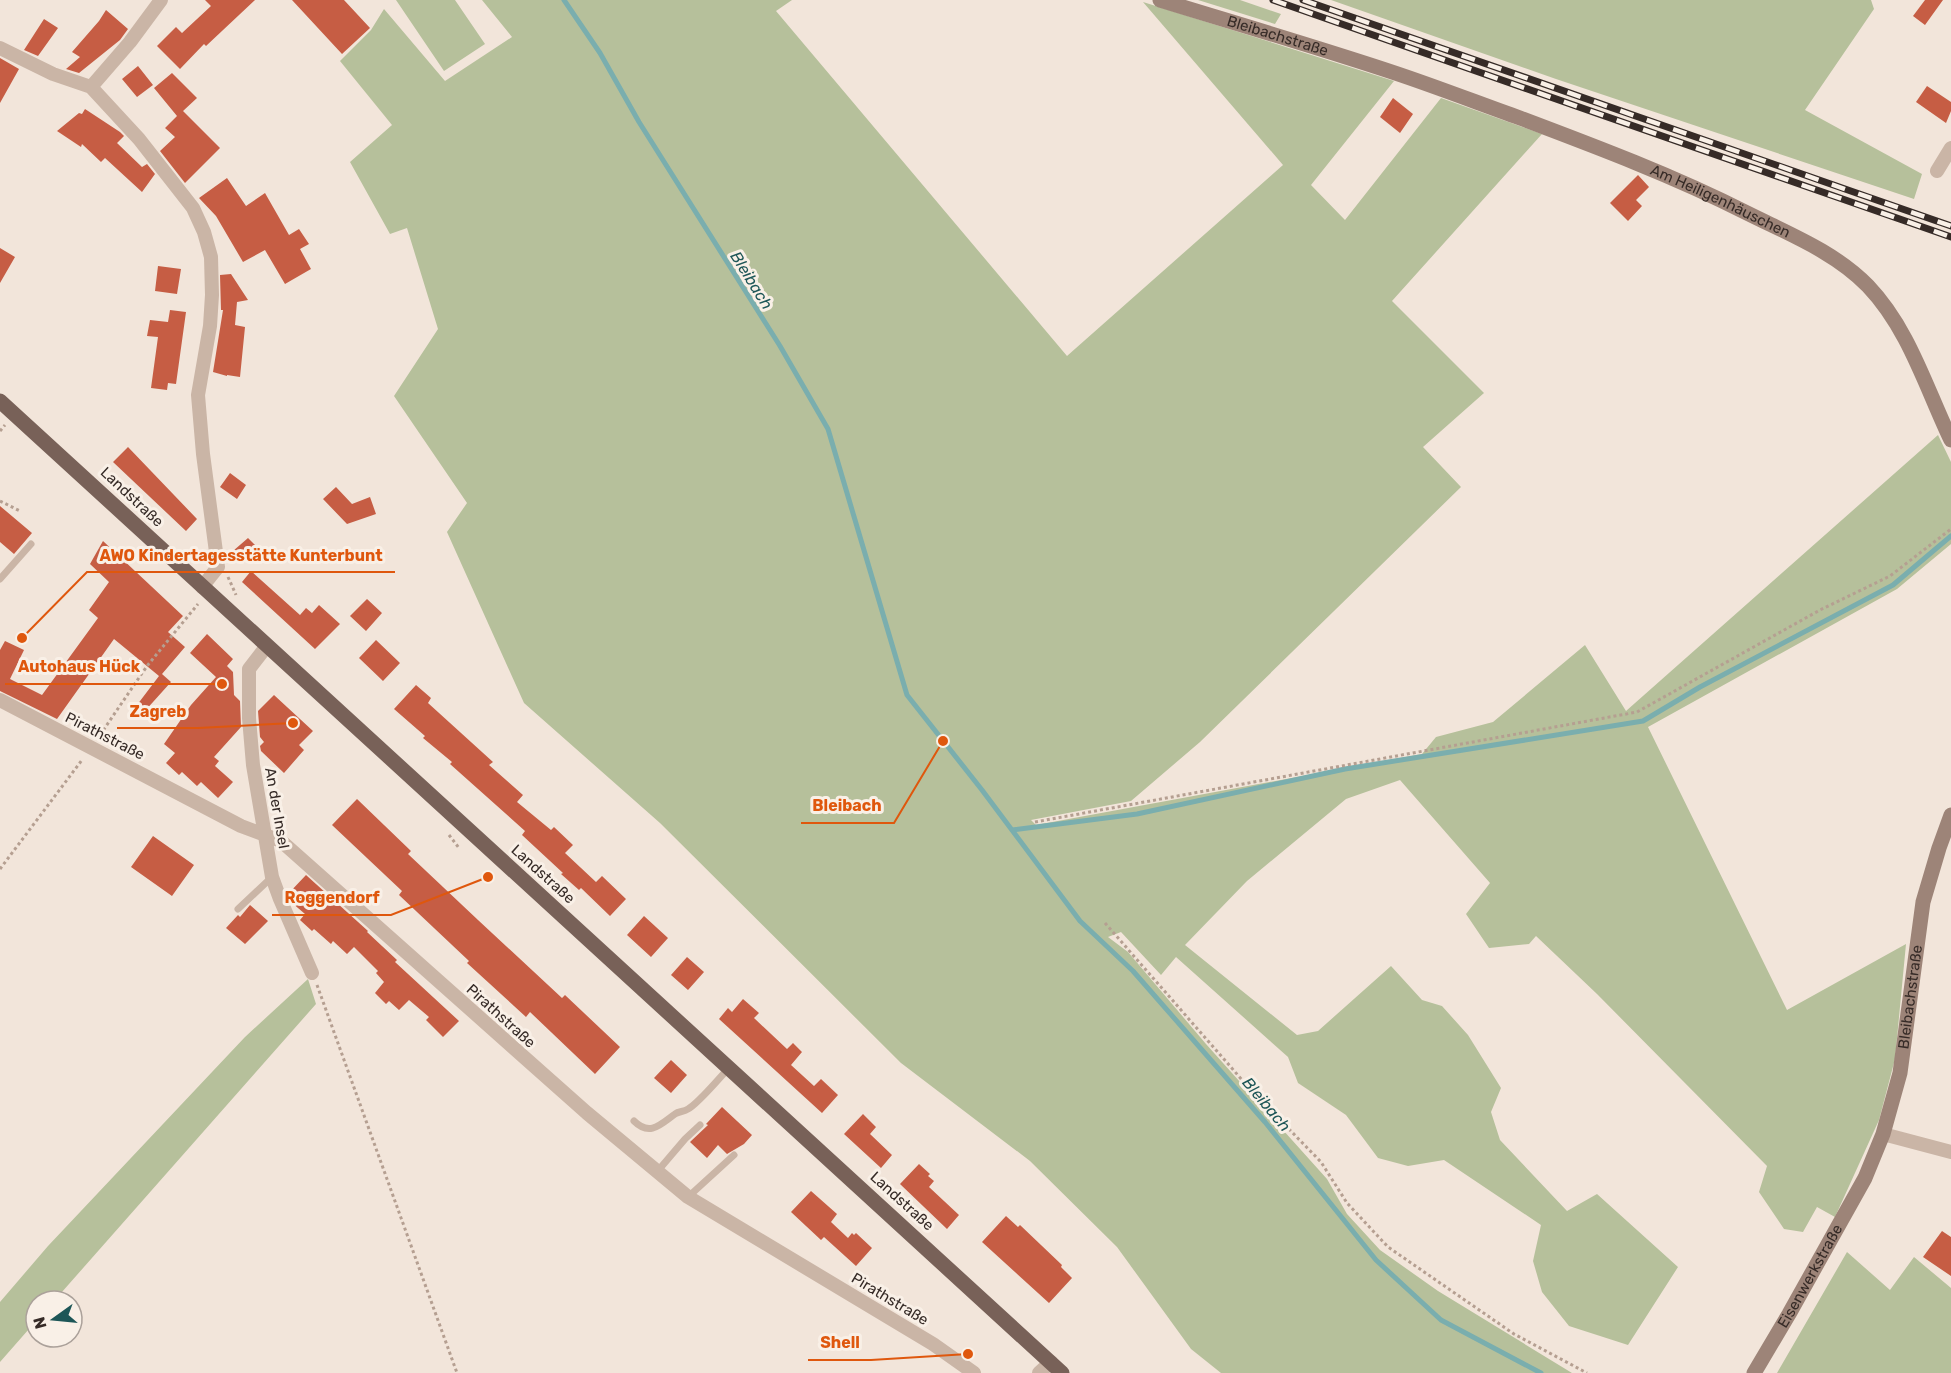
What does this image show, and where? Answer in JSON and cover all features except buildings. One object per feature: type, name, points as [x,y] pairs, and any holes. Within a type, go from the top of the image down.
[{"type":"main road","name":"Bleibachstraße","points":[[1160,0],[1396,74]]},
{"type":"main road","name":"Am Heiligenhäuschen","points":[[1396,74],[1647,166],[1729,203],[1814,246],[1840,262],[1867,285],[1900,328],[1951,440]]},
{"type":"main road","name":"Landstraße","points":[[0,401],[266,647],[1062,1373]]},
{"type":"main road","name":"Bleibachstraße","points":[[1865,1178],[1883,1134],[1900,1073],[1923,902],[1951,815]]},
{"type":"main road","name":"Eisenwerkstraße","points":[[1754,1373],[1865,1178]]},
{"type":"street","points":[[91,87],[130,42],[160,0]]},
{"type":"street","points":[[0,48],[53,74],[91,87],[139,139],[193,208],[204,232],[211,257],[210,326],[198,395],[203,454],[218,567],[202,587]]},
{"type":"street","points":[[1937,171],[1951,148]]},
{"type":"street","name":"An der Insel","points":[[266,647],[249,669],[249,718],[253,765],[272,877],[312,974]]},
{"type":"street","name":"Pirathstraße","points":[[0,700],[241,825],[281,841],[656,1173],[688,1197],[933,1344],[974,1373]]},
{"type":"street","points":[[1883,1134],[1951,1152]]},
{"type":"street","points":[[1039,1373],[1051,1362]]},
{"type":"lane","points":[[0,579],[31,544]]},
{"type":"lane","points":[[238,909],[272,877]]},
{"type":"lane","points":[[634,1121],[644,1128],[651,1129],[663,1125],[676,1113],[687,1110],[729,1068]]},
{"type":"lane","points":[[656,1173],[700,1125]]},
{"type":"lane","points":[[688,1197],[734,1155]]},
{"type":"path","points":[[0,501],[20,511]]},
{"type":"path","points":[[1035,822],[1637,712],[1820,610],[1890,576],[1951,529]]},
{"type":"path","points":[[0,869],[91,748],[147,666],[199,602]]},
{"type":"path","points":[[1105,923],[1250,1089],[1321,1162],[1347,1203],[1388,1247],[1514,1334],[1587,1373]]},
{"type":"path","points":[[312,974],[343,1053],[457,1373]]},
{"type":"green space","points":[[396,0],[455,0],[485,44],[444,71]]},
{"type":"green space","points":[[482,0],[792,0],[776,11],[1067,356],[1283,165],[1143,2],[1394,81],[1311,185],[1345,220],[1441,98],[1542,134],[1392,301],[1484,393],[1423,447],[1461,487],[1200,742],[1131,801],[1031,820],[1036,825],[1422,754],[1436,737],[1493,722],[1585,645],[1626,711],[1938,435],[1951,462],[1951,544],[1897,589],[1648,727],[1787,1010],[1906,944],[1895,1059],[1879,1120],[1835,1217],[1817,1207],[1803,1232],[1784,1229],[1759,1192],[1767,1166],[1597,994],[1536,936],[1529,944],[1489,948],[1466,914],[1490,883],[1400,780],[1346,799],[1247,881],[1185,945],[1297,1035],[1318,1031],[1391,966],[1422,1000],[1442,1006],[1468,1035],[1501,1088],[1491,1112],[1500,1140],[1567,1211],[1597,1194],[1678,1267],[1628,1345],[1569,1326],[1542,1292],[1533,1261],[1541,1225],[1444,1160],[1408,1166],[1378,1158],[1346,1115],[1298,1083],[1288,1057],[1176,957],[1161,975],[1121,932],[1108,937],[1128,952],[1206,1044],[1327,1179],[1347,1214],[1380,1250],[1438,1291],[1572,1373],[1221,1373],[1191,1349],[1117,1247],[1030,1161],[901,1063],[660,823],[524,703],[447,532],[467,503],[394,396],[438,329],[407,228],[390,234],[350,162],[392,125],[340,61],[371,30],[384,9],[445,81],[512,37]]},
{"type":"green space","points":[[1198,0],[1240,0],[1281,14],[1275,24]]},
{"type":"green space","points":[[1331,0],[1871,0],[1874,9],[1805,110],[1922,174],[1914,199],[1556,79]]},
{"type":"green space","points":[[308,979],[316,1004],[65,1289],[24,1289],[24,1335],[0,1362],[0,1302],[48,1246],[245,1037]]},
{"type":"green space","points":[[1847,1252],[1890,1290],[1914,1257],[1951,1288],[1951,1373],[1777,1373]]},
{"type":"waterway","name":"Bleibach","points":[[564,0],[600,53],[639,122],[780,346],[828,429],[907,695],[982,790],[1080,921],[1133,971],[1265,1122],[1376,1260],[1441,1320],[1541,1373]]},
{"type":"waterway","points":[[1012,830],[1137,814],[1345,769],[1643,721],[1700,687],[1893,585],[1951,536]]},
{"type":"railway","points":[[1273,0],[1951,237]]},
{"type":"railway","points":[[1303,0],[1951,226]]},
{"type":"place","name":"AWO Kindertagesstätte Kunterbunt","points":[[22,638]]},
{"type":"place","name":"Autohaus Hück","points":[[222,684]]},
{"type":"place","name":"Zagreb","points":[[293,723]]},
{"type":"place","name":"Bleibach","points":[[943,741]]},
{"type":"place","name":"Roggendorf","points":[[488,877]]},
{"type":"place","name":"Shell","points":[[968,1354]]}]
